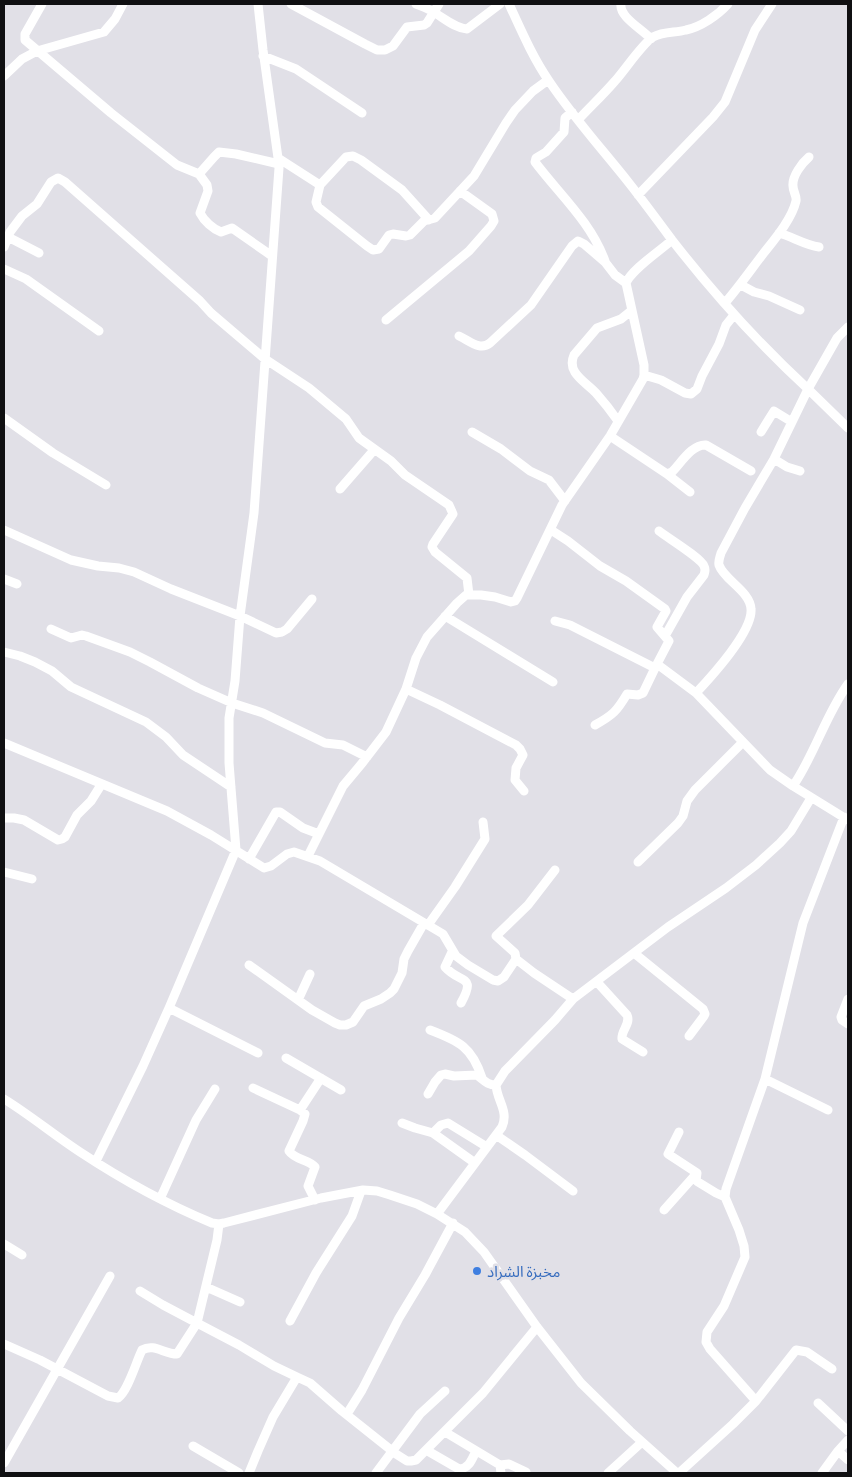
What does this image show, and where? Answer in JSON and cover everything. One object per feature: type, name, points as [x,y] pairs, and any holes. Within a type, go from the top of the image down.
[{"type":"street","points":[[42,4],[24,38],[28,44],[111,113],[177,164],[199,174],[207,185],[208,192],[200,210],[203,218],[218,231],[221,232],[230,228],[236,230],[272,256]]},
{"type":"street","points":[[4,76],[22,59],[38,51],[104,32],[115,19],[123,4]]},
{"type":"street","points":[[96,1161],[169,1008],[236,850],[228,738],[240,616],[254,514],[279,161],[258,4]]},
{"type":"street","points":[[293,4],[365,44],[381,50],[389,49],[396,44],[407,27],[427,23],[438,4]]},
{"type":"street","points":[[416,4],[462,29],[467,29],[500,4]]},
{"type":"street","points":[[509,4],[537,62],[548,80],[672,240],[734,315],[776,359],[848,428]]},
{"type":"street","points":[[621,4],[620,8],[623,14],[651,39]]},
{"type":"street","points":[[578,120],[651,39],[664,33],[694,28],[723,10],[728,4]]},
{"type":"street","points":[[638,195],[717,113],[725,102],[754,30],[772,4]]},
{"type":"street","points":[[264,56],[296,69],[362,113]]},
{"type":"street","points":[[429,220],[397,186],[353,156],[346,157],[320,185],[317,205],[373,250],[379,249],[389,235],[410,235],[424,221],[429,220],[435,218],[460,192],[479,168],[515,110],[532,91],[548,80]]},
{"type":"street","points":[[572,112],[565,118],[564,132],[546,152],[536,158],[535,162],[587,226],[598,244],[605,262]]},
{"type":"street","points":[[199,174],[219,152],[279,161],[320,185]]},
{"type":"street","points":[[724,304],[741,285],[780,233],[796,200],[793,188],[794,177],[805,160],[810,157]]},
{"type":"street","points":[[4,247],[8,237],[22,216],[37,204],[51,182],[58,178],[62,180],[266,359],[309,388],[346,419],[359,438],[392,461],[405,475],[451,508],[453,514],[451,519],[432,547],[435,552],[468,578],[469,595]]},
{"type":"street","points":[[386,320],[470,251],[494,221],[492,214],[460,192]]},
{"type":"street","points":[[780,233],[808,246],[819,247]]},
{"type":"street","points":[[8,237],[39,254]]},
{"type":"street","points":[[308,856],[343,786],[386,732],[406,690],[419,649],[427,637],[462,598],[469,595],[495,597],[511,602],[515,601],[565,501],[610,436],[644,375],[644,365],[626,283],[630,276],[672,240]]},
{"type":"street","points":[[459,336],[480,347],[486,347],[530,305],[568,251],[578,241],[605,262],[615,275],[626,283]]},
{"type":"street","points":[[4,269],[26,279],[99,331]]},
{"type":"street","points":[[741,285],[800,310]]},
{"type":"street","points":[[618,421],[596,393],[578,378],[574,372],[572,360],[597,328],[621,319],[631,311]]},
{"type":"street","points":[[644,375],[661,380],[685,393],[694,392],[719,344],[726,325],[734,315]]},
{"type":"street","points":[[696,693],[730,653],[741,636],[752,610],[748,599],[721,569],[719,560],[721,554],[774,459],[808,389],[837,338],[848,327]]},
{"type":"street","points":[[761,432],[774,411],[792,422]]},
{"type":"street","points":[[4,418],[53,453],[106,485]]},
{"type":"street","points":[[472,432],[501,449],[530,472],[549,480],[565,501]]},
{"type":"street","points":[[610,436],[690,492]]},
{"type":"street","points":[[666,474],[672,472],[694,448],[702,444],[751,471]]},
{"type":"street","points":[[340,489],[374,450]]},
{"type":"street","points":[[774,459],[800,471]]},
{"type":"street","points":[[4,530],[71,560],[134,572],[276,633],[287,630],[312,598]]},
{"type":"street","points":[[551,530],[666,611],[656,626],[669,641],[648,684],[641,695],[627,694],[620,707],[612,715],[595,725]]},
{"type":"street","points":[[659,531],[695,557],[703,564],[705,570],[665,636]]},
{"type":"street","points":[[4,579],[16,584]]},
{"type":"street","points":[[445,616],[553,682]]},
{"type":"street","points":[[556,621],[570,625],[656,666],[696,693],[770,770],[846,819],[803,923],[764,1079],[725,1197],[740,1230],[745,1257],[724,1306],[707,1332],[706,1342],[756,1401]]},
{"type":"street","points":[[51,629],[69,637],[86,636],[130,652],[198,688],[232,703],[263,713],[324,743],[343,745],[367,757]]},
{"type":"street","points":[[4,652],[36,662],[52,671],[71,687],[146,722],[166,737],[183,755],[231,787]]},
{"type":"street","points":[[793,786],[811,755],[831,712],[848,684]]},
{"type":"street","points":[[406,690],[440,705],[516,745],[523,755],[516,768],[515,780],[524,791]]},
{"type":"street","points":[[638,862],[678,823],[695,790],[744,742]]},
{"type":"street","points":[[4,744],[176,815],[264,868],[271,866],[287,854],[294,852],[320,861],[443,934],[447,938],[452,952],[468,965],[493,980],[498,981],[504,977],[516,959]]},
{"type":"street","points":[[4,818],[20,818],[58,840],[62,839],[66,837],[77,815],[91,800],[101,785]]},
{"type":"street","points":[[437,1214],[505,1121],[504,1109],[498,1096],[496,1085],[505,1071],[573,999],[668,927],[726,888],[780,843],[791,831],[811,798]]},
{"type":"street","points":[[249,859],[276,812],[280,812],[303,828],[319,834]]},
{"type":"street","points":[[249,965],[312,1010],[340,1026],[350,1024],[364,1006],[390,994],[394,989],[402,973],[408,951],[460,880],[485,839],[483,822]]},
{"type":"street","points":[[555,870],[528,905],[496,936],[515,953],[516,959],[573,999]]},
{"type":"street","points":[[4,872],[32,879]]},
{"type":"street","points":[[452,952],[445,967],[468,985],[468,990],[461,1003]]},
{"type":"street","points":[[634,953],[703,1009],[704,1016],[689,1036]]},
{"type":"street","points":[[298,1000],[310,974]]},
{"type":"street","points":[[597,982],[629,1018],[622,1034],[622,1039],[643,1052]]},
{"type":"street","points":[[848,999],[841,1017],[848,1024]]},
{"type":"street","points":[[169,1008],[258,1053]]},
{"type":"street","points":[[430,1030],[452,1039],[465,1047],[482,1078]]},
{"type":"street","points":[[286,1058],[341,1090]]},
{"type":"street","points":[[428,1094],[441,1075],[446,1074],[454,1076],[473,1074],[482,1078],[490,1085],[496,1085]]},
{"type":"street","points":[[300,1110],[321,1078]]},
{"type":"street","points":[[764,1079],[828,1110]]},
{"type":"street","points":[[253,1088],[304,1112],[306,1116],[289,1151],[292,1156],[315,1167],[308,1186],[314,1197]]},
{"type":"street","points":[[160,1198],[196,1120],[215,1089]]},
{"type":"street","points":[[4,1099],[96,1161],[160,1198],[200,1218],[215,1223],[314,1197],[361,1191],[377,1191],[416,1204],[437,1214],[471,1237],[581,1383],[673,1472],[723,1434],[756,1401],[796,1350],[807,1352],[832,1369]]},
{"type":"street","points":[[402,1123],[433,1133],[440,1140],[475,1163]]},
{"type":"street","points":[[433,1133],[440,1125],[448,1123],[487,1147]]},
{"type":"street","points":[[679,1132],[668,1154],[697,1173]]},
{"type":"street","points":[[496,1135],[573,1191]]},
{"type":"street","points":[[697,1173],[696,1180],[698,1182],[716,1194],[725,1197]]},
{"type":"street","points":[[664,1210],[697,1173]]},
{"type":"street","points":[[290,1322],[316,1273],[352,1216],[361,1191]]},
{"type":"street","points":[[4,1344],[40,1360],[108,1396],[118,1398],[126,1388],[142,1350],[153,1347],[170,1354],[177,1354],[197,1323],[217,1240],[215,1223]]},
{"type":"street","points":[[347,1414],[362,1390],[399,1318],[425,1275],[452,1223]]},
{"type":"street","points":[[4,1244],[22,1255]]},
{"type":"street","points":[[4,1463],[110,1276]]},
{"type":"street","points":[[206,1287],[240,1302]]},
{"type":"street","points":[[140,1290],[274,1366],[310,1383],[392,1451],[407,1461],[416,1460],[483,1393],[537,1327]]},
{"type":"street","points":[[249,1473],[273,1417],[298,1377]]},
{"type":"street","points":[[376,1473],[420,1414],[445,1391]]},
{"type":"street","points":[[818,1403],[848,1431]]},
{"type":"street","points":[[445,1432],[476,1451],[500,1469],[509,1464],[526,1472]]},
{"type":"street","points":[[822,1473],[848,1440]]},
{"type":"street","points":[[608,1473],[642,1442]]},
{"type":"street","points":[[193,1446],[239,1473]]},
{"type":"street","points":[[426,1450],[459,1469],[467,1467],[476,1451]]},
{"type":"street","points":[[838,1451],[848,1460]]},
{"type":"place","name":"مخبزة الشراد","points":[[477,1271]]}]
